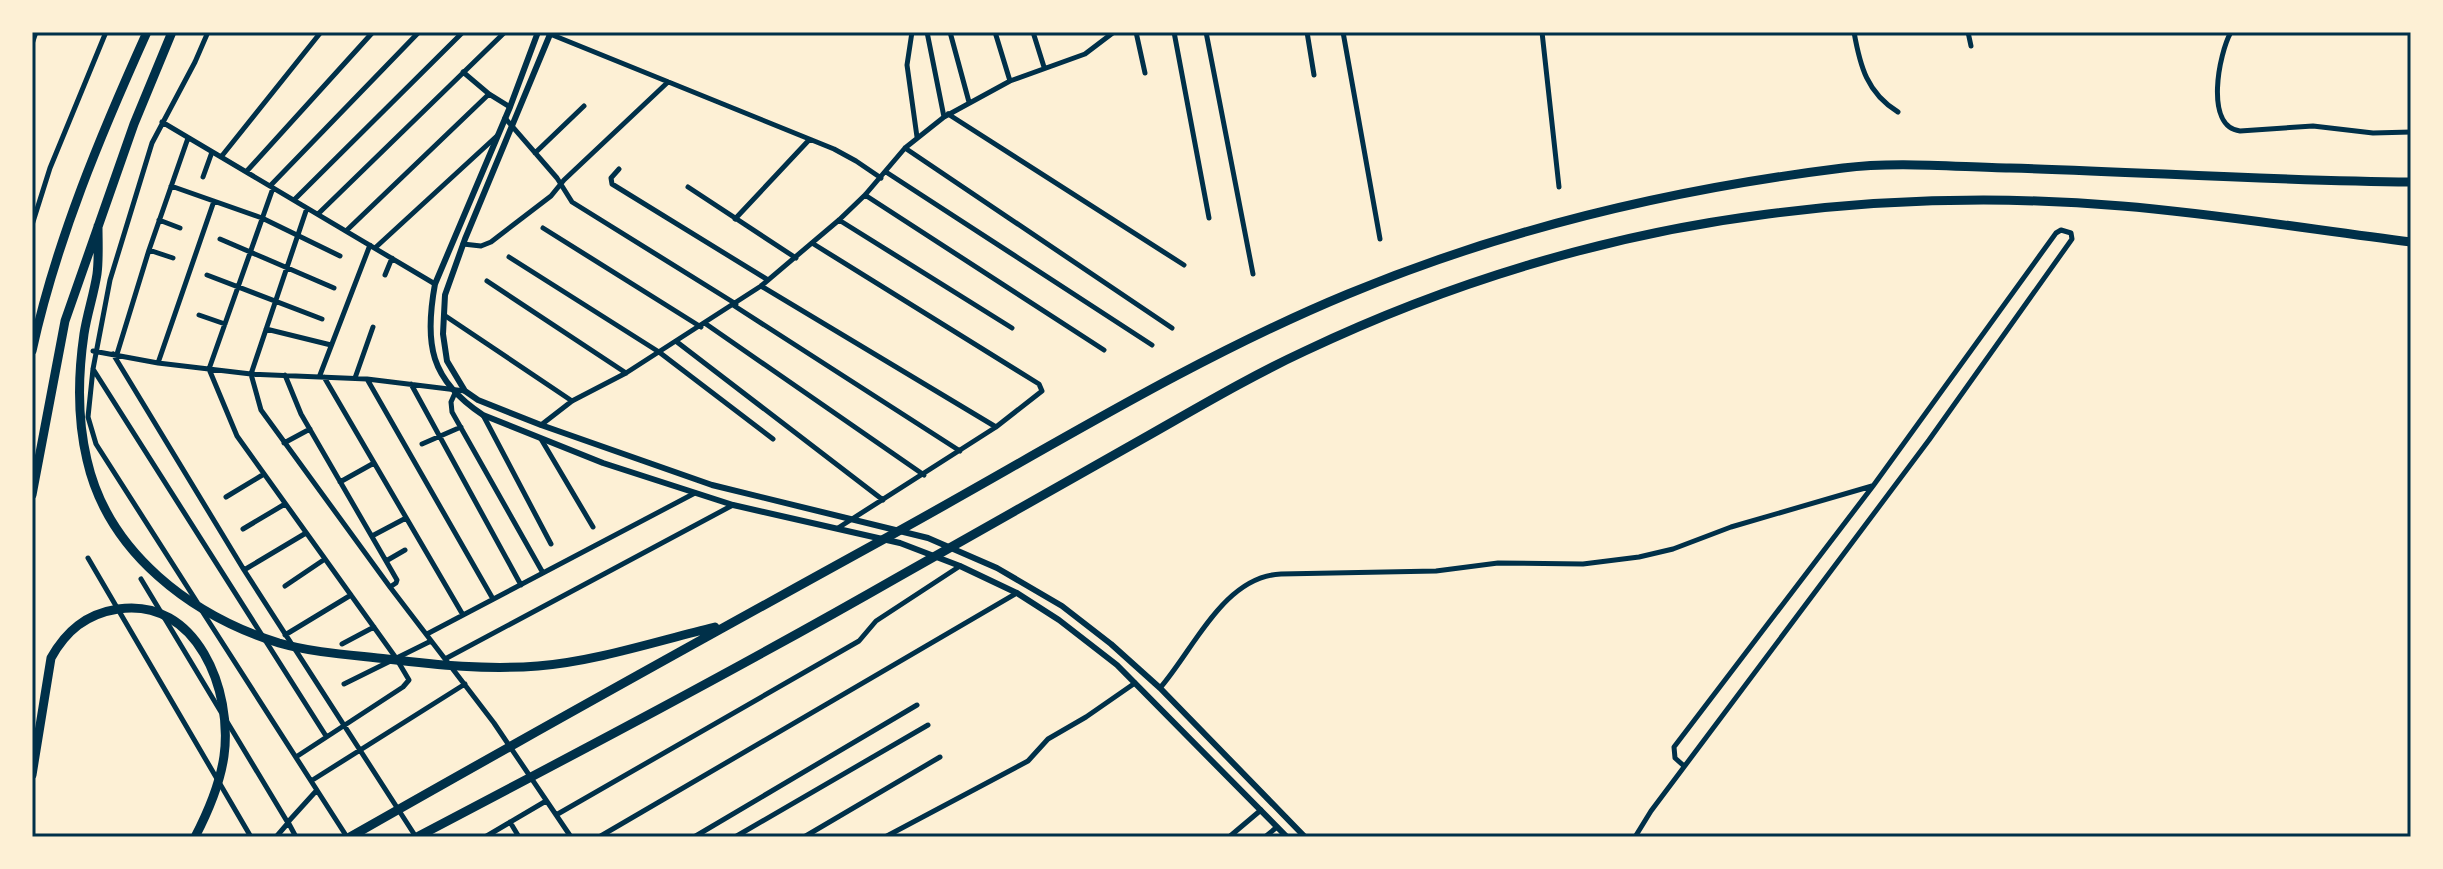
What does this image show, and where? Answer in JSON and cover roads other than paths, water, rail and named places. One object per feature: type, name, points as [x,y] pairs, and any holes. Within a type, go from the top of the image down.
[{"type":"highway","points":[[32,351],[39,319],[68,230],[109,115],[147,32]]},
{"type":"highway","points":[[32,495],[65,321],[134,124],[172,32]]},
{"type":"highway","points":[[349,837],[1189,370],[1349,294],[1464,251],[1565,219],[1671,195],[1851,167],[2035,169],[2306,181],[2411,182]]},
{"type":"highway","points":[[417,837],[655,712],[1257,374],[1362,326],[1472,283],[1576,252],[1677,229],[1810,209],[1945,200],[2124,206],[2411,242]]},
{"type":"highway","points":[[98,226],[97,273],[79,373],[80,411],[88,464],[111,519],[133,551],[187,600],[237,627],[282,643],[335,653],[478,668],[573,662],[726,625]]},
{"type":"highway","points":[[32,775],[45,686],[51,658],[59,643],[84,620],[105,611],[142,609],[158,613],[172,619],[190,634],[203,652],[218,685],[224,718],[224,756],[206,814],[195,837]]},
{"type":"street","points":[[32,44],[36,32]]},
{"type":"street","points":[[32,222],[50,168],[106,32]]},
{"type":"street","points":[[208,32],[152,143],[110,280],[95,352],[88,417],[96,444],[349,837]]},
{"type":"street","points":[[221,157],[321,32]]},
{"type":"street","points":[[246,172],[373,32]]},
{"type":"street","points":[[296,757],[407,684],[408,677],[231,426],[209,369],[272,187],[419,32]]},
{"type":"street","points":[[294,200],[463,32]]},
{"type":"street","points":[[318,214],[505,32]]},
{"type":"street","points":[[538,32],[510,107],[435,284],[430,310],[434,363],[454,391],[483,415],[645,478],[733,505],[900,543],[960,566],[1017,593],[1080,635],[1135,682],[1287,837]]},
{"type":"street","points":[[912,32],[907,65],[917,137]]},
{"type":"street","points":[[927,32],[946,116],[1184,265]]},
{"type":"street","points":[[950,32],[969,102]]},
{"type":"street","points":[[995,32],[1010,81]]},
{"type":"street","points":[[1033,32],[1044,67]]},
{"type":"street","points":[[541,425],[572,401],[677,342],[761,286],[839,220],[881,178],[905,148],[946,116],[1010,81],[1085,54],[1114,32]]},
{"type":"street","points":[[1136,32],[1145,73]]},
{"type":"street","points":[[1174,32],[1209,218]]},
{"type":"street","points":[[1206,32],[1253,274]]},
{"type":"street","points":[[1307,32],[1314,75]]},
{"type":"street","points":[[1343,32],[1380,239]]},
{"type":"street","points":[[1542,32],[1559,187]]},
{"type":"street","points":[[1854,32],[1867,81],[1880,99],[1898,112]]},
{"type":"street","points":[[1968,32],[1971,46]]},
{"type":"street","points":[[2231,32],[2223,49],[2217,79],[2224,121],[2230,129],[2313,126],[2373,133],[2411,132]]},
{"type":"street","points":[[881,178],[856,161],[809,140],[549,33],[445,295],[443,314],[450,369],[465,391],[478,400],[541,425],[712,485],[928,538],[997,568],[1080,619],[1160,688],[1305,837]]},
{"type":"street","points":[[463,72],[510,107]]},
{"type":"street","points":[[463,244],[481,246],[491,242],[551,196],[668,82]]},
{"type":"street","points":[[346,231],[489,94]]},
{"type":"street","points":[[535,153],[584,106]]},
{"type":"street","points":[[505,118],[572,202],[960,451]]},
{"type":"street","points":[[162,122],[435,284]]},
{"type":"street","points":[[463,615],[322,376],[331,345],[372,247],[498,135]]},
{"type":"street","points":[[188,138],[115,354],[244,570],[417,837]]},
{"type":"street","points":[[735,219],[809,140]]},
{"type":"street","points":[[905,148],[1172,328]]},
{"type":"street","points":[[203,177],[212,152]]},
{"type":"street","points":[[619,169],[611,178],[612,184],[768,280]]},
{"type":"street","points":[[886,172],[1152,345]]},
{"type":"street","points":[[171,186],[262,218],[340,256]]},
{"type":"street","points":[[688,187],[796,258]]},
{"type":"street","points":[[865,195],[1104,350]]},
{"type":"street","points":[[158,363],[214,201]]},
{"type":"street","points":[[307,208],[251,374],[261,410],[465,684],[571,837]]},
{"type":"street","points":[[159,220],[180,228]]},
{"type":"street","points":[[839,220],[1012,328]]},
{"type":"street","points":[[543,228],[703,325],[924,475]]},
{"type":"street","points":[[1635,837],[1803,604],[1929,440],[2072,239],[2071,233],[2061,230],[2056,233],[1873,486],[1674,747],[1675,758],[1684,766]]},
{"type":"street","points":[[220,239],[334,288]]},
{"type":"street","points":[[812,243],[1039,384],[1042,391],[996,427],[838,528]]},
{"type":"street","points":[[149,250],[173,258]]},
{"type":"street","points":[[509,257],[659,352],[773,439]]},
{"type":"street","points":[[385,275],[392,258]]},
{"type":"street","points":[[207,275],[322,319]]},
{"type":"street","points":[[487,281],[626,373]]},
{"type":"street","points":[[761,286],[996,427]]},
{"type":"street","points":[[443,314],[572,401]]},
{"type":"street","points":[[199,315],[225,324]]},
{"type":"street","points":[[355,378],[373,327]]},
{"type":"street","points":[[266,329],[331,345]]},
{"type":"street","points":[[677,342],[883,500]]},
{"type":"street","points":[[95,352],[251,374],[355,378],[465,391]]},
{"type":"street","points":[[93,369],[326,736]]},
{"type":"street","points":[[285,375],[310,429],[397,581],[390,587]]},
{"type":"street","points":[[367,379],[493,599]]},
{"type":"street","points":[[411,384],[521,585]]},
{"type":"street","points":[[454,391],[451,408],[543,573]]},
{"type":"street","points":[[483,415],[551,544]]},
{"type":"street","points":[[422,444],[461,427]]},
{"type":"street","points":[[284,443],[310,429]]},
{"type":"street","points":[[541,439],[593,527]]},
{"type":"street","points":[[340,482],[374,463]]},
{"type":"street","points":[[226,497],[264,474]]},
{"type":"street","points":[[1160,688],[1227,599],[1260,577],[1436,571],[1498,563],[1583,564],[1639,557],[1873,486]]},
{"type":"street","points":[[427,634],[696,493]]},
{"type":"street","points":[[243,529],[285,504]]},
{"type":"street","points":[[445,659],[733,505]]},
{"type":"street","points":[[372,537],[406,518]]},
{"type":"street","points":[[244,570],[306,533]]},
{"type":"street","points":[[386,561],[405,550]]},
{"type":"street","points":[[88,558],[251,837]]},
{"type":"street","points":[[285,586],[325,559]]},
{"type":"street","points":[[556,815],[859,641],[876,621],[960,566]]},
{"type":"street","points":[[141,579],[296,837]]},
{"type":"street","points":[[599,837],[1017,593]]},
{"type":"street","points":[[285,635],[351,595]]},
{"type":"street","points":[[342,644],[374,627]]},
{"type":"street","points":[[344,684],[431,641]]},
{"type":"street","points":[[885,837],[1028,761],[1048,739],[1086,717],[1135,682]]},
{"type":"street","points":[[311,781],[465,684]]},
{"type":"street","points":[[694,837],[917,705]]},
{"type":"street","points":[[735,837],[928,725]]},
{"type":"street","points":[[804,837],[940,757]]},
{"type":"street","points":[[276,837],[317,790]]},
{"type":"street","points":[[485,837],[546,801]]},
{"type":"street","points":[[1229,837],[1261,810]]},
{"type":"street","points":[[510,822],[519,837]]},
{"type":"street","points":[[1265,837],[1277,827]]}]
